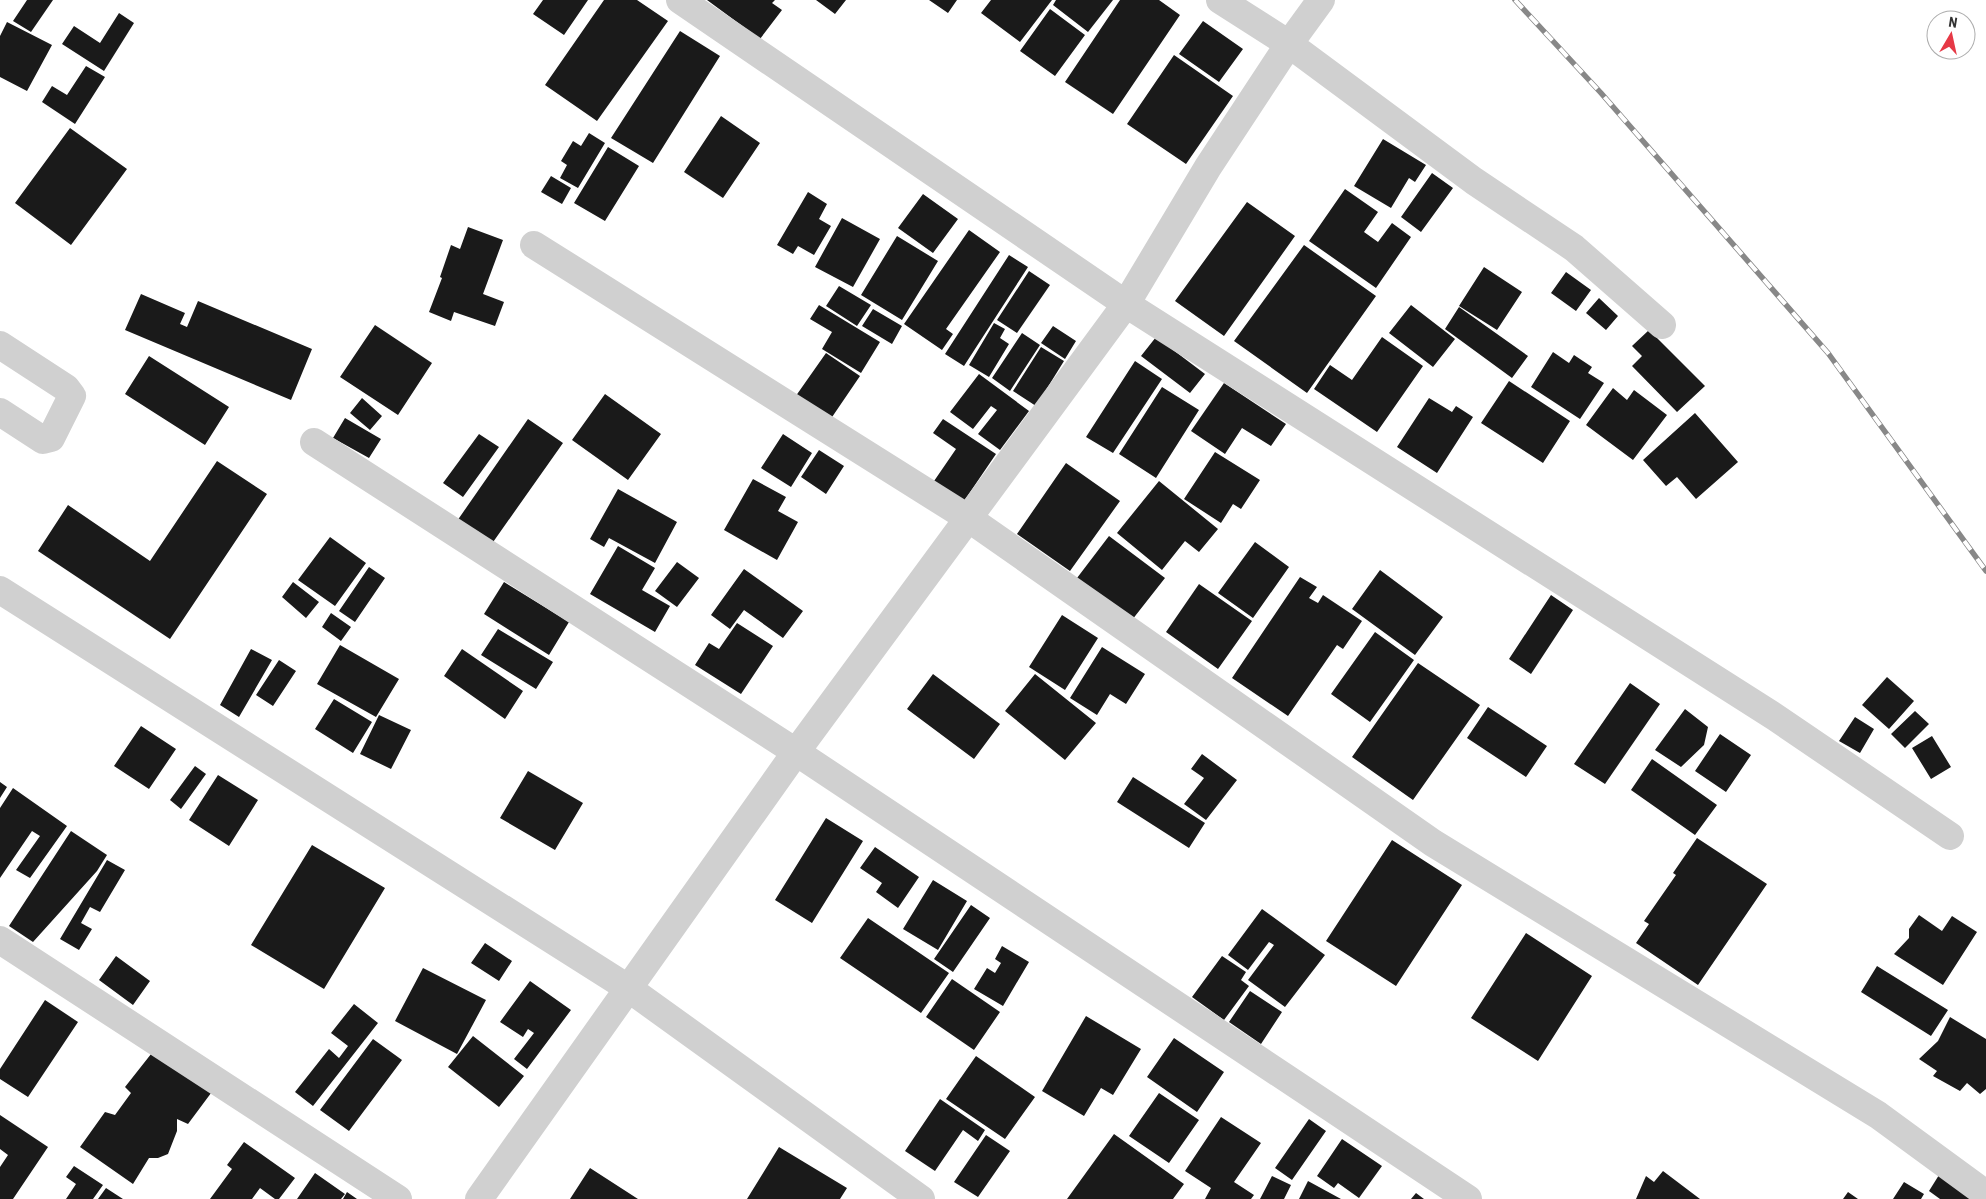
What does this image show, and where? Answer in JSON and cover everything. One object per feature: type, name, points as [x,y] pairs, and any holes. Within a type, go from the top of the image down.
[{"type":"street","points":[[680,0],[1126,304],[1774,717],[1950,836]]},
{"type":"street","points":[[1220,0],[1289,44],[1474,181],[1574,248],[1662,325]]},
{"type":"street","points":[[479,1199],[796,752],[1126,304],[1208,167],[1289,44],[1321,0]]},
{"type":"street","points":[[534,245],[968,518],[1433,843],[1878,1115],[1986,1194]]},
{"type":"street","points":[[0,345],[66,388],[72,396],[51,438],[43,440],[0,412]]},
{"type":"street","points":[[314,442],[796,752],[1468,1199]]},
{"type":"street","points":[[0,590],[628,988],[921,1199]]},
{"type":"street","points":[[0,940],[398,1199]]},
{"type":"building","points":[[27,0],[53,0],[31,32],[13,21]]},
{"type":"building","points":[[543,0],[588,0],[564,35],[533,14]]},
{"type":"building","points":[[604,0],[637,0],[668,21],[597,121],[545,85]]},
{"type":"building","points":[[707,0],[775,0],[772,3],[782,10],[760,39]]},
{"type":"building","points":[[816,0],[846,0],[835,14]]},
{"type":"building","points":[[929,0],[957,0],[948,13]]},
{"type":"building","points":[[991,0],[1052,0],[1020,42],[981,13]]},
{"type":"building","points":[[1056,0],[1113,0],[1088,32],[1053,5]]},
{"type":"building","points":[[1120,0],[1159,0],[1180,15],[1113,114],[1065,82]]},
{"type":"building","points":[[1050,9],[1085,35],[1055,76],[1020,51]]},
{"type":"building","points":[[119,13],[134,23],[104,71],[62,44],[74,26],[100,43]]},
{"type":"building","points":[[1203,21],[1243,49],[1219,82],[1179,54]]},
{"type":"building","points":[[7,22],[52,45],[27,91],[0,77],[0,36]]},
{"type":"building","points":[[680,31],[720,56],[653,163],[611,138]]},
{"type":"building","points":[[1174,55],[1233,96],[1186,164],[1127,124]]},
{"type":"building","points":[[86,66],[105,77],[75,124],[42,102],[52,86],[67,95]]},
{"type":"building","points":[[721,116],[760,143],[723,198],[684,172]]},
{"type":"building","points":[[70,128],[127,169],[71,245],[15,203]]},
{"type":"building","points":[[589,133],[605,143],[578,188],[560,178],[567,165],[561,161],[573,141],[581,146]]},
{"type":"building","points":[[1383,139],[1426,165],[1415,182],[1409,178],[1391,208],[1354,186]]},
{"type":"building","points":[[608,147],[639,166],[605,221],[574,203]]},
{"type":"building","points":[[1432,173],[1453,188],[1421,232],[1401,217]]},
{"type":"building","points":[[551,176],[571,188],[562,204],[541,192]]},
{"type":"building","points":[[1345,189],[1378,212],[1364,232],[1378,242],[1392,223],[1411,237],[1376,288],[1309,241]]},
{"type":"building","points":[[808,192],[827,204],[819,219],[831,226],[814,255],[798,246],[793,254],[777,245]]},
{"type":"building","points":[[923,194],[958,219],[933,253],[898,228]]},
{"type":"building","points":[[1247,202],[1295,236],[1224,336],[1175,301]]},
{"type":"building","points":[[842,218],[880,239],[853,287],[815,267]]},
{"type":"building","points":[[468,227],[503,240],[483,294],[504,302],[495,326],[454,312],[451,321],[429,312],[442,278],[440,277],[451,245],[460,249]]},
{"type":"building","points":[[969,230],[1000,252],[946,329],[953,334],[942,350],[904,324]]},
{"type":"building","points":[[897,236],[938,261],[902,320],[861,295]]},
{"type":"building","points":[[1304,245],[1376,296],[1307,393],[1234,341]]},
{"type":"building","points":[[1009,255],[1028,267],[964,366],[945,354]]},
{"type":"building","points":[[1484,267],[1522,292],[1497,330],[1459,306]]},
{"type":"building","points":[[1029,271],[1050,285],[1017,333],[997,320]]},
{"type":"building","points":[[1566,272],[1591,290],[1576,311],[1551,293]]},
{"type":"building","points":[[839,286],[871,305],[857,326],[826,306]]},
{"type":"building","points":[[141,294],[185,313],[180,324],[187,327],[198,301],[312,349],[291,400],[125,330]]},
{"type":"building","points":[[1599,298],[1618,316],[1606,330],[1586,313]]},
{"type":"building","points":[[819,305],[880,342],[861,373],[822,349],[832,332],[810,319]]},
{"type":"building","points":[[1411,305],[1455,339],[1433,367],[1389,333]]},
{"type":"building","points":[[1459,307],[1528,356],[1512,378],[1445,329]]},
{"type":"building","points":[[873,309],[902,326],[892,344],[862,326]]},
{"type":"building","points":[[994,323],[1005,329],[1000,338],[1009,344],[989,377],[969,365]]},
{"type":"building","points":[[375,325],[432,363],[398,415],[340,377]]},
{"type":"building","points":[[1053,326],[1076,341],[1065,359],[1041,343]]},
{"type":"building","points":[[1649,330],[1705,386],[1677,412],[1632,366],[1642,356],[1632,346]]},
{"type":"building","points":[[1022,333],[1040,345],[1010,391],[992,378]]},
{"type":"building","points":[[1156,337],[1205,374],[1190,393],[1141,356]]},
{"type":"building","points":[[1382,337],[1423,366],[1377,432],[1314,389],[1330,365],[1352,380]]},
{"type":"building","points":[[1041,347],[1064,361],[1036,406],[1013,391]]},
{"type":"building","points":[[1553,352],[1569,363],[1574,355],[1592,367],[1588,373],[1604,383],[1580,419],[1531,387]]},
{"type":"building","points":[[826,353],[860,376],[828,423],[793,400]]},
{"type":"building","points":[[149,356],[229,407],[205,445],[125,394]]},
{"type":"building","points":[[1135,361],[1162,379],[1113,453],[1086,437]]},
{"type":"building","points":[[979,374],[1029,411],[1000,450],[978,434],[997,410],[991,406],[973,429],[950,412]]},
{"type":"building","points":[[1509,381],[1570,421],[1543,463],[1481,423]]},
{"type":"building","points":[[1224,383],[1286,424],[1271,446],[1242,428],[1225,454],[1191,431]]},
{"type":"building","points":[[1162,387],[1199,410],[1156,478],[1119,454]]},
{"type":"building","points":[[1613,388],[1627,400],[1634,390],[1667,415],[1633,460],[1586,425]]},
{"type":"building","points":[[605,394],[661,434],[628,480],[572,440]]},
{"type":"building","points":[[362,398],[382,416],[370,430],[350,413]]},
{"type":"building","points":[[1429,398],[1452,412],[1456,406],[1473,417],[1437,473],[1397,447]]},
{"type":"building","points":[[1695,413],[1738,462],[1696,499],[1677,477],[1666,486],[1643,460]]},
{"type":"building","points":[[345,418],[381,439],[369,458],[333,438]]},
{"type":"building","points":[[528,419],[563,443],[491,545],[457,521]]},
{"type":"building","points":[[943,419],[996,454],[962,504],[932,484],[956,449],[933,433]]},
{"type":"building","points":[[479,434],[499,447],[463,497],[443,483]]},
{"type":"building","points":[[783,434],[812,453],[791,487],[761,468]]},
{"type":"building","points":[[819,450],[844,466],[826,494],[801,477]]},
{"type":"building","points":[[1215,452],[1260,480],[1241,509],[1233,504],[1221,523],[1184,499]]},
{"type":"building","points":[[217,461],[267,494],[170,639],[38,551],[68,505],[150,561]]},
{"type":"building","points":[[1066,463],[1120,501],[1070,571],[1017,534]]},
{"type":"building","points":[[753,479],[786,497],[778,511],[798,522],[777,560],[724,530]]},
{"type":"building","points":[[1159,481],[1218,529],[1199,552],[1185,541],[1162,570],[1117,533]]},
{"type":"building","points":[[618,489],[677,522],[655,563],[609,538],[604,547],[590,539]]},
{"type":"building","points":[[1109,536],[1165,578],[1132,620],[1077,578]]},
{"type":"building","points":[[330,537],[366,563],[335,606],[298,580]]},
{"type":"building","points":[[1255,542],[1289,567],[1253,618],[1218,593]]},
{"type":"building","points":[[618,546],[655,568],[642,590],[670,606],[655,632],[590,594]]},
{"type":"building","points":[[677,562],[699,578],[677,607],[655,591]]},
{"type":"building","points":[[369,567],[385,578],[355,622],[339,611]]},
{"type":"building","points":[[744,569],[803,611],[783,638],[744,610],[730,629],[711,615]]},
{"type":"building","points":[[1380,570],[1443,617],[1415,655],[1352,609]]},
{"type":"building","points":[[1300,577],[1317,587],[1309,598],[1318,603],[1323,595],[1362,621],[1343,649],[1337,645],[1288,716],[1232,678]]},
{"type":"building","points":[[293,582],[319,602],[306,618],[282,597]]},
{"type":"building","points":[[504,582],[569,622],[549,655],[484,614]]},
{"type":"building","points":[[1199,584],[1252,621],[1218,669],[1166,632]]},
{"type":"building","points":[[1551,595],[1573,610],[1531,674],[1509,659]]},
{"type":"building","points":[[331,613],[351,627],[341,641],[322,627]]},
{"type":"building","points":[[1062,615],[1098,638],[1065,690],[1029,667]]},
{"type":"building","points":[[737,623],[773,646],[741,694],[695,665],[709,643],[719,649]]},
{"type":"building","points":[[498,629],[553,662],[536,689],[481,655]]},
{"type":"building","points":[[1375,632],[1414,660],[1370,722],[1331,694]]},
{"type":"building","points":[[340,645],[399,679],[376,717],[317,684]]},
{"type":"building","points":[[1102,647],[1145,674],[1126,704],[1110,694],[1097,715],[1070,698]]},
{"type":"building","points":[[251,649],[272,660],[239,717],[220,705]]},
{"type":"building","points":[[462,649],[523,691],[505,719],[444,676]]},
{"type":"building","points":[[279,660],[296,671],[273,706],[256,695]]},
{"type":"building","points":[[1418,663],[1480,705],[1413,800],[1352,757]]},
{"type":"building","points":[[933,674],[1000,724],[974,759],[907,709]]},
{"type":"building","points":[[1035,674],[1096,723],[1065,760],[1005,711]]},
{"type":"building","points":[[1887,677],[1914,701],[1889,729],[1862,705]]},
{"type":"building","points":[[1630,683],[1660,704],[1605,784],[1574,764]]},
{"type":"building","points":[[334,699],[372,722],[353,753],[315,729]]},
{"type":"building","points":[[1488,707],[1547,746],[1526,777],[1467,738]]},
{"type":"building","points":[[1685,709],[1708,727],[1704,745],[1681,767],[1655,750]]},
{"type":"building","points":[[1915,711],[1929,724],[1905,748],[1891,734]]},
{"type":"building","points":[[379,715],[411,730],[391,769],[360,754]]},
{"type":"building","points":[[1855,717],[1874,729],[1860,753],[1839,741]]},
{"type":"building","points":[[141,726],[176,749],[149,789],[114,766]]},
{"type":"building","points":[[1720,734],[1751,755],[1726,792],[1695,771]]},
{"type":"building","points":[[1932,736],[1951,767],[1931,779],[1912,748]]},
{"type":"building","points":[[1202,754],[1237,780],[1206,820],[1184,804],[1204,778],[1191,769]]},
{"type":"building","points":[[1652,759],[1717,805],[1695,835],[1631,790]]},
{"type":"building","points":[[195,766],[206,774],[181,809],[170,800]]},
{"type":"building","points":[[528,771],[583,803],[555,850],[500,818]]},
{"type":"building","points":[[218,775],[258,800],[229,846],[189,820]]},
{"type":"building","points":[[1133,777],[1205,823],[1189,848],[1117,802]]},
{"type":"building","points":[[0,782],[7,787],[0,798]]},
{"type":"building","points":[[13,788],[67,826],[30,878],[16,870],[40,836],[32,831],[0,878],[0,808]]},
{"type":"building","points":[[826,818],[863,841],[812,923],[775,900]]},
{"type":"building","points":[[71,831],[107,855],[97,871],[33,942],[9,926]]},
{"type":"building","points":[[1697,838],[1767,884],[1698,985],[1636,943],[1649,924],[1644,921],[1676,875],[1673,873]]},
{"type":"building","points":[[1392,840],[1462,885],[1396,986],[1326,941]]},
{"type":"building","points":[[312,845],[385,888],[324,989],[251,945]]},
{"type":"building","points":[[875,847],[919,877],[898,908],[876,892],[882,883],[860,868]]},
{"type":"building","points":[[107,860],[125,870],[100,912],[90,907],[81,923],[92,929],[79,950],[60,939]]},
{"type":"building","points":[[933,880],[967,901],[938,950],[903,929]]},
{"type":"building","points":[[971,905],[990,918],[953,972],[934,959]]},
{"type":"building","points":[[1262,909],[1325,955],[1285,1007],[1248,980],[1274,945],[1269,942],[1248,970],[1228,955]]},
{"type":"building","points":[[1919,915],[1942,931],[1952,916],[1977,932],[1943,985],[1894,954],[1909,938],[1909,929]]},
{"type":"building","points":[[868,918],[949,973],[921,1013],[840,958]]},
{"type":"building","points":[[1526,933],[1592,976],[1538,1061],[1471,1018]]},
{"type":"building","points":[[485,943],[512,961],[499,981],[471,963]]},
{"type":"building","points":[[1002,946],[1029,962],[1003,1006],[974,989],[987,968],[995,973],[1001,963],[995,959]]},
{"type":"building","points":[[116,956],[150,981],[133,1005],[99,980]]},
{"type":"building","points":[[1222,956],[1246,972],[1241,980],[1249,986],[1224,1020],[1192,997]]},
{"type":"building","points":[[1877,966],[1948,1010],[1931,1036],[1861,992]]},
{"type":"building","points":[[423,968],[486,1000],[457,1054],[395,1021]]},
{"type":"building","points":[[952,979],[1000,1012],[974,1050],[926,1017]]},
{"type":"building","points":[[530,981],[571,1010],[527,1069],[514,1059],[534,1033],[528,1029],[523,1037],[500,1022]]},
{"type":"building","points":[[1250,991],[1282,1012],[1261,1044],[1229,1022]]},
{"type":"building","points":[[45,1000],[78,1022],[28,1097],[0,1079],[0,1069]]},
{"type":"building","points":[[354,1004],[378,1023],[313,1106],[295,1092],[329,1049],[339,1058],[348,1046],[331,1033]]},
{"type":"building","points":[[1086,1016],[1141,1049],[1113,1095],[1101,1088],[1084,1116],[1042,1091]]},
{"type":"building","points":[[1950,1017],[1986,1039],[1986,1089],[1980,1094],[1967,1083],[1960,1091],[1933,1076],[1937,1071],[1919,1059],[1938,1041]]},
{"type":"building","points":[[473,1036],[524,1076],[499,1107],[448,1067]]},
{"type":"building","points":[[1174,1038],[1224,1072],[1197,1112],[1147,1077]]},
{"type":"building","points":[[373,1039],[402,1060],[349,1131],[320,1110]]},
{"type":"building","points":[[155,1049],[217,1085],[188,1124],[177,1119],[177,1131],[168,1154],[158,1158],[149,1158],[133,1184],[80,1147],[105,1112],[115,1115],[131,1093],[125,1087]]},
{"type":"building","points":[[976,1056],[1035,1097],[1005,1139],[946,1099]]},
{"type":"building","points":[[1159,1093],[1199,1120],[1169,1163],[1129,1136]]},
{"type":"building","points":[[940,1099],[985,1130],[978,1141],[963,1130],[935,1171],[905,1151]]},
{"type":"building","points":[[0,1115],[48,1147],[13,1199],[0,1199],[0,1167],[8,1155],[0,1149]]},
{"type":"building","points":[[1221,1117],[1261,1143],[1234,1182],[1254,1195],[1251,1199],[1205,1199],[1211,1188],[1185,1171]]},
{"type":"building","points":[[1309,1119],[1326,1131],[1292,1180],[1275,1168]]},
{"type":"building","points":[[1114,1134],[1184,1184],[1173,1199],[1067,1199]]},
{"type":"building","points":[[986,1135],[1010,1151],[978,1197],[954,1182]]},
{"type":"building","points":[[1342,1139],[1382,1166],[1359,1198],[1338,1183],[1334,1188],[1317,1176]]},
{"type":"building","points":[[244,1142],[295,1178],[279,1199],[275,1199],[260,1188],[252,1199],[210,1199],[232,1169],[227,1165]]},
{"type":"building","points":[[779,1147],[847,1188],[840,1199],[747,1199]]},
{"type":"building","points":[[74,1166],[103,1185],[93,1199],[66,1199],[76,1184],[66,1177]]},
{"type":"building","points":[[590,1168],[638,1199],[570,1199]]},
{"type":"building","points":[[1663,1171],[1700,1199],[1636,1199],[1646,1176],[1654,1182]]},
{"type":"building","points":[[315,1173],[345,1194],[341,1199],[297,1199]]},
{"type":"building","points":[[1939,1175],[1974,1199],[1940,1199],[1929,1191]]},
{"type":"building","points":[[1272,1176],[1291,1185],[1284,1199],[1260,1199]]},
{"type":"building","points":[[1308,1181],[1341,1199],[1299,1199]]},
{"type":"building","points":[[1904,1182],[1924,1194],[1921,1199],[1893,1199]]},
{"type":"building","points":[[106,1188],[123,1199],[98,1199]]},
{"type":"building","points":[[347,1192],[357,1199],[343,1199]]},
{"type":"building","points":[[1848,1192],[1858,1199],[1843,1199]]},
{"type":"building","points":[[1416,1193],[1424,1199],[1411,1199]]},
{"type":"railway","points":[[1515,0],[1601,93],[1828,353],[1986,571]]}]
